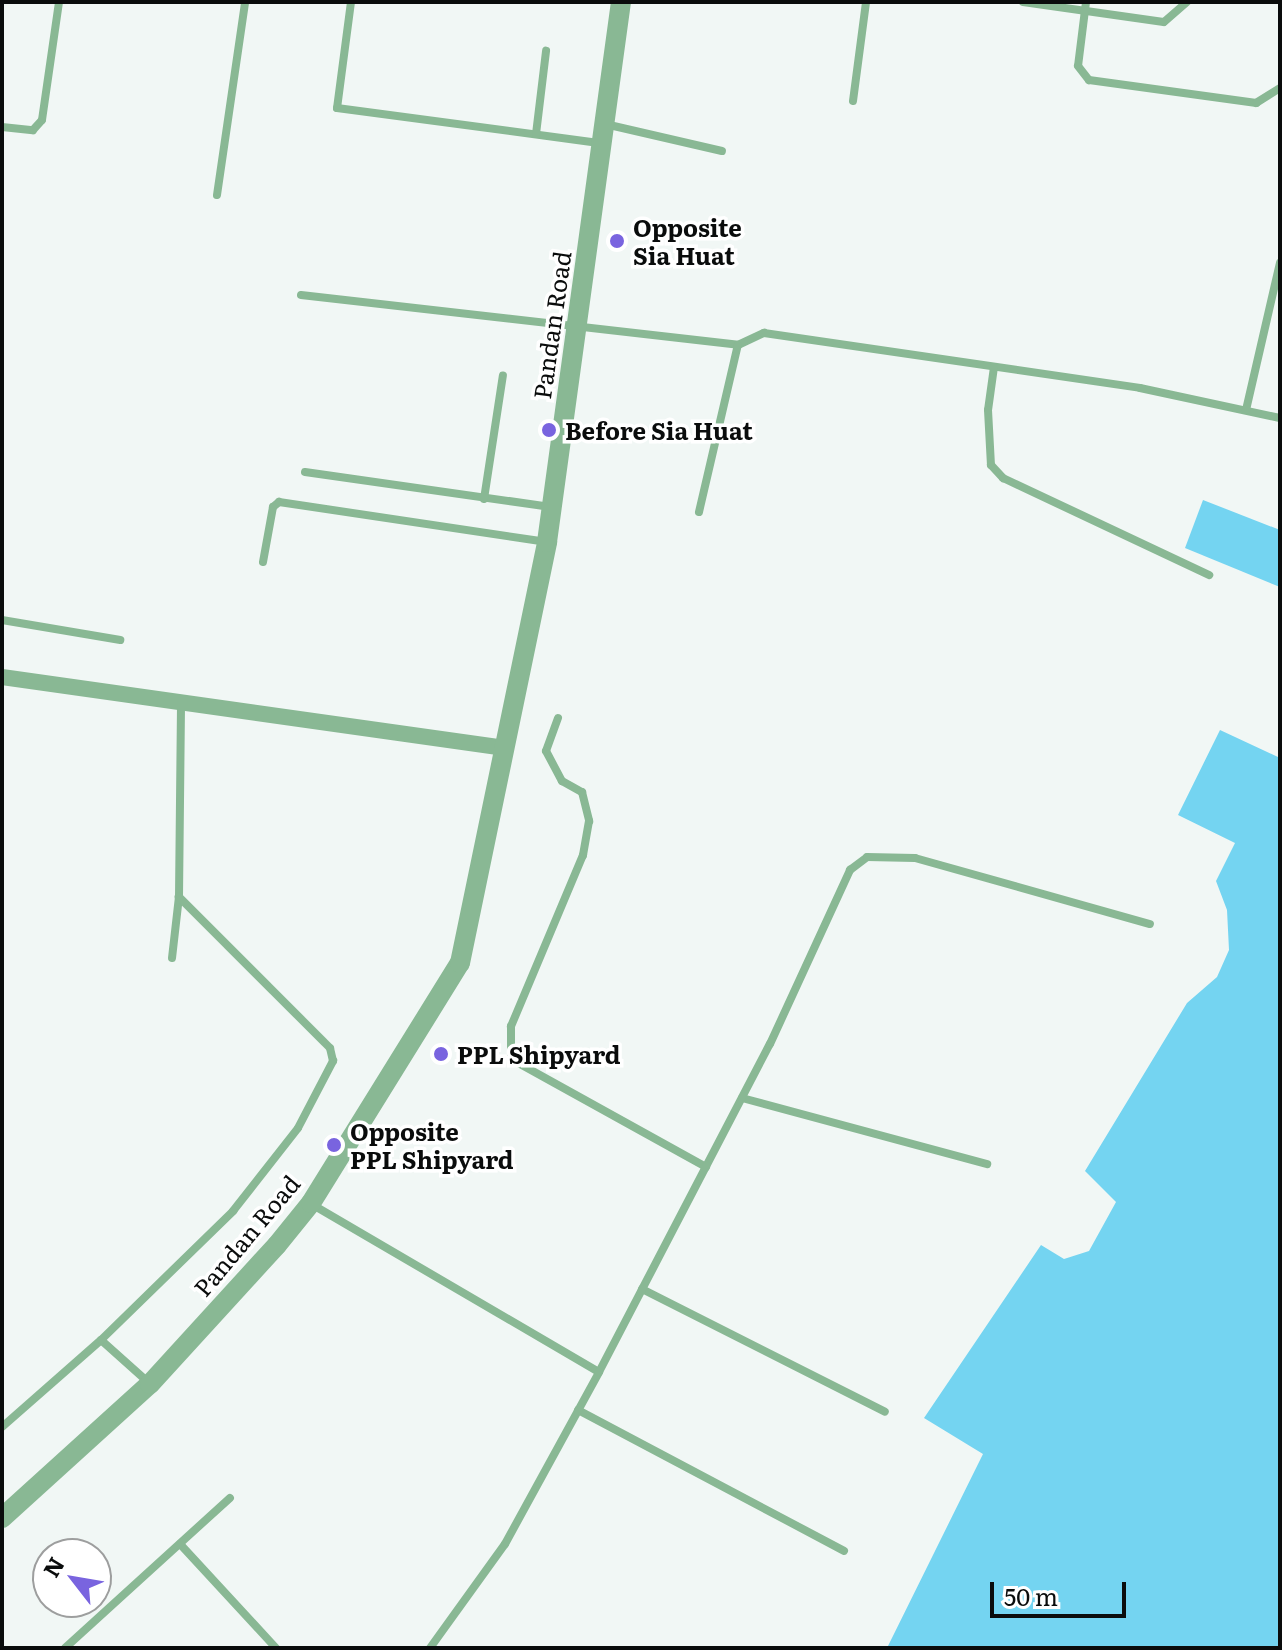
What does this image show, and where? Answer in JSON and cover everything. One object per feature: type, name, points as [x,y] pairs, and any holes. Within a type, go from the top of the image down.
[{"type":"street","name":"Pandan Road","points":[[2,1518],[150,1384],[311,1203],[460,963],[547,542],[621,2]]},
{"type":"street","points":[[2,677],[505,748]]},
{"type":"lane","points":[[2,127],[33,130],[40,125],[59,2]]},
{"type":"lane","points":[[217,195],[245,2]]},
{"type":"lane","points":[[351,2],[337,108],[536,134],[603,133],[722,151]]},
{"type":"lane","points":[[853,101],[866,2]]},
{"type":"lane","points":[[1023,2],[1164,22],[1187,2]]},
{"type":"lane","points":[[1086,2],[1078,66],[1089,80],[1256,103],[1280,88]]},
{"type":"lane","points":[[536,134],[546,51]]},
{"type":"lane","points":[[1246,410],[1280,263]]},
{"type":"lane","points":[[301,295],[577,324],[738,345],[764,333],[994,367],[1280,418]]},
{"type":"lane","points":[[699,512],[738,345]]},
{"type":"lane","points":[[994,367],[988,410],[991,465],[1003,478],[1209,575]]},
{"type":"lane","points":[[484,499],[503,375]]},
{"type":"lane","points":[[305,472],[552,507]]},
{"type":"lane","points":[[263,562],[273,507],[279,502],[547,542]]},
{"type":"lane","points":[[2,620],[120,640]]},
{"type":"lane","points":[[172,958],[179,897],[181,702]]},
{"type":"lane","points":[[558,718],[546,751],[562,781],[582,792],[589,821],[583,855],[511,1026],[511,1059],[706,1167]]},
{"type":"lane","points":[[430,1648],[505,1544],[599,1372],[742,1098],[850,870],[867,857],[915,858],[1150,924]]},
{"type":"lane","points":[[2,1427],[101,1340],[262,1176],[298,1128],[333,1061],[330,1048],[179,897]]},
{"type":"lane","points":[[742,1098],[987,1164]]},
{"type":"lane","points":[[311,1203],[599,1372]]},
{"type":"lane","points":[[642,1289],[885,1412]]},
{"type":"lane","points":[[101,1340],[150,1384]]},
{"type":"lane","points":[[578,1410],[844,1551]]},
{"type":"lane","points":[[65,1648],[230,1498]]},
{"type":"lane","points":[[180,1544],[276,1648]]},
{"type":"water","points":[[1203,500],[1280,530],[1280,587],[1185,548]]},
{"type":"water","points":[[1220,730],[1278,757],[1280,753],[1280,1648],[887,1648],[983,1454],[924,1418],[1041,1245],[1064,1259],[1089,1251],[1116,1202],[1085,1171],[1187,1003],[1217,977],[1229,950],[1227,910],[1216,881],[1235,843],[1178,815]]},
{"type":"place","name":"Opposite Sia Huat","points":[[617,241]]},
{"type":"place","name":"Before Sia Huat","points":[[549,430]]},
{"type":"place","name":"PPL Shipyard","points":[[441,1054]]},
{"type":"place","name":"Opposite PPL Shipyard","points":[[334,1145]]}]
